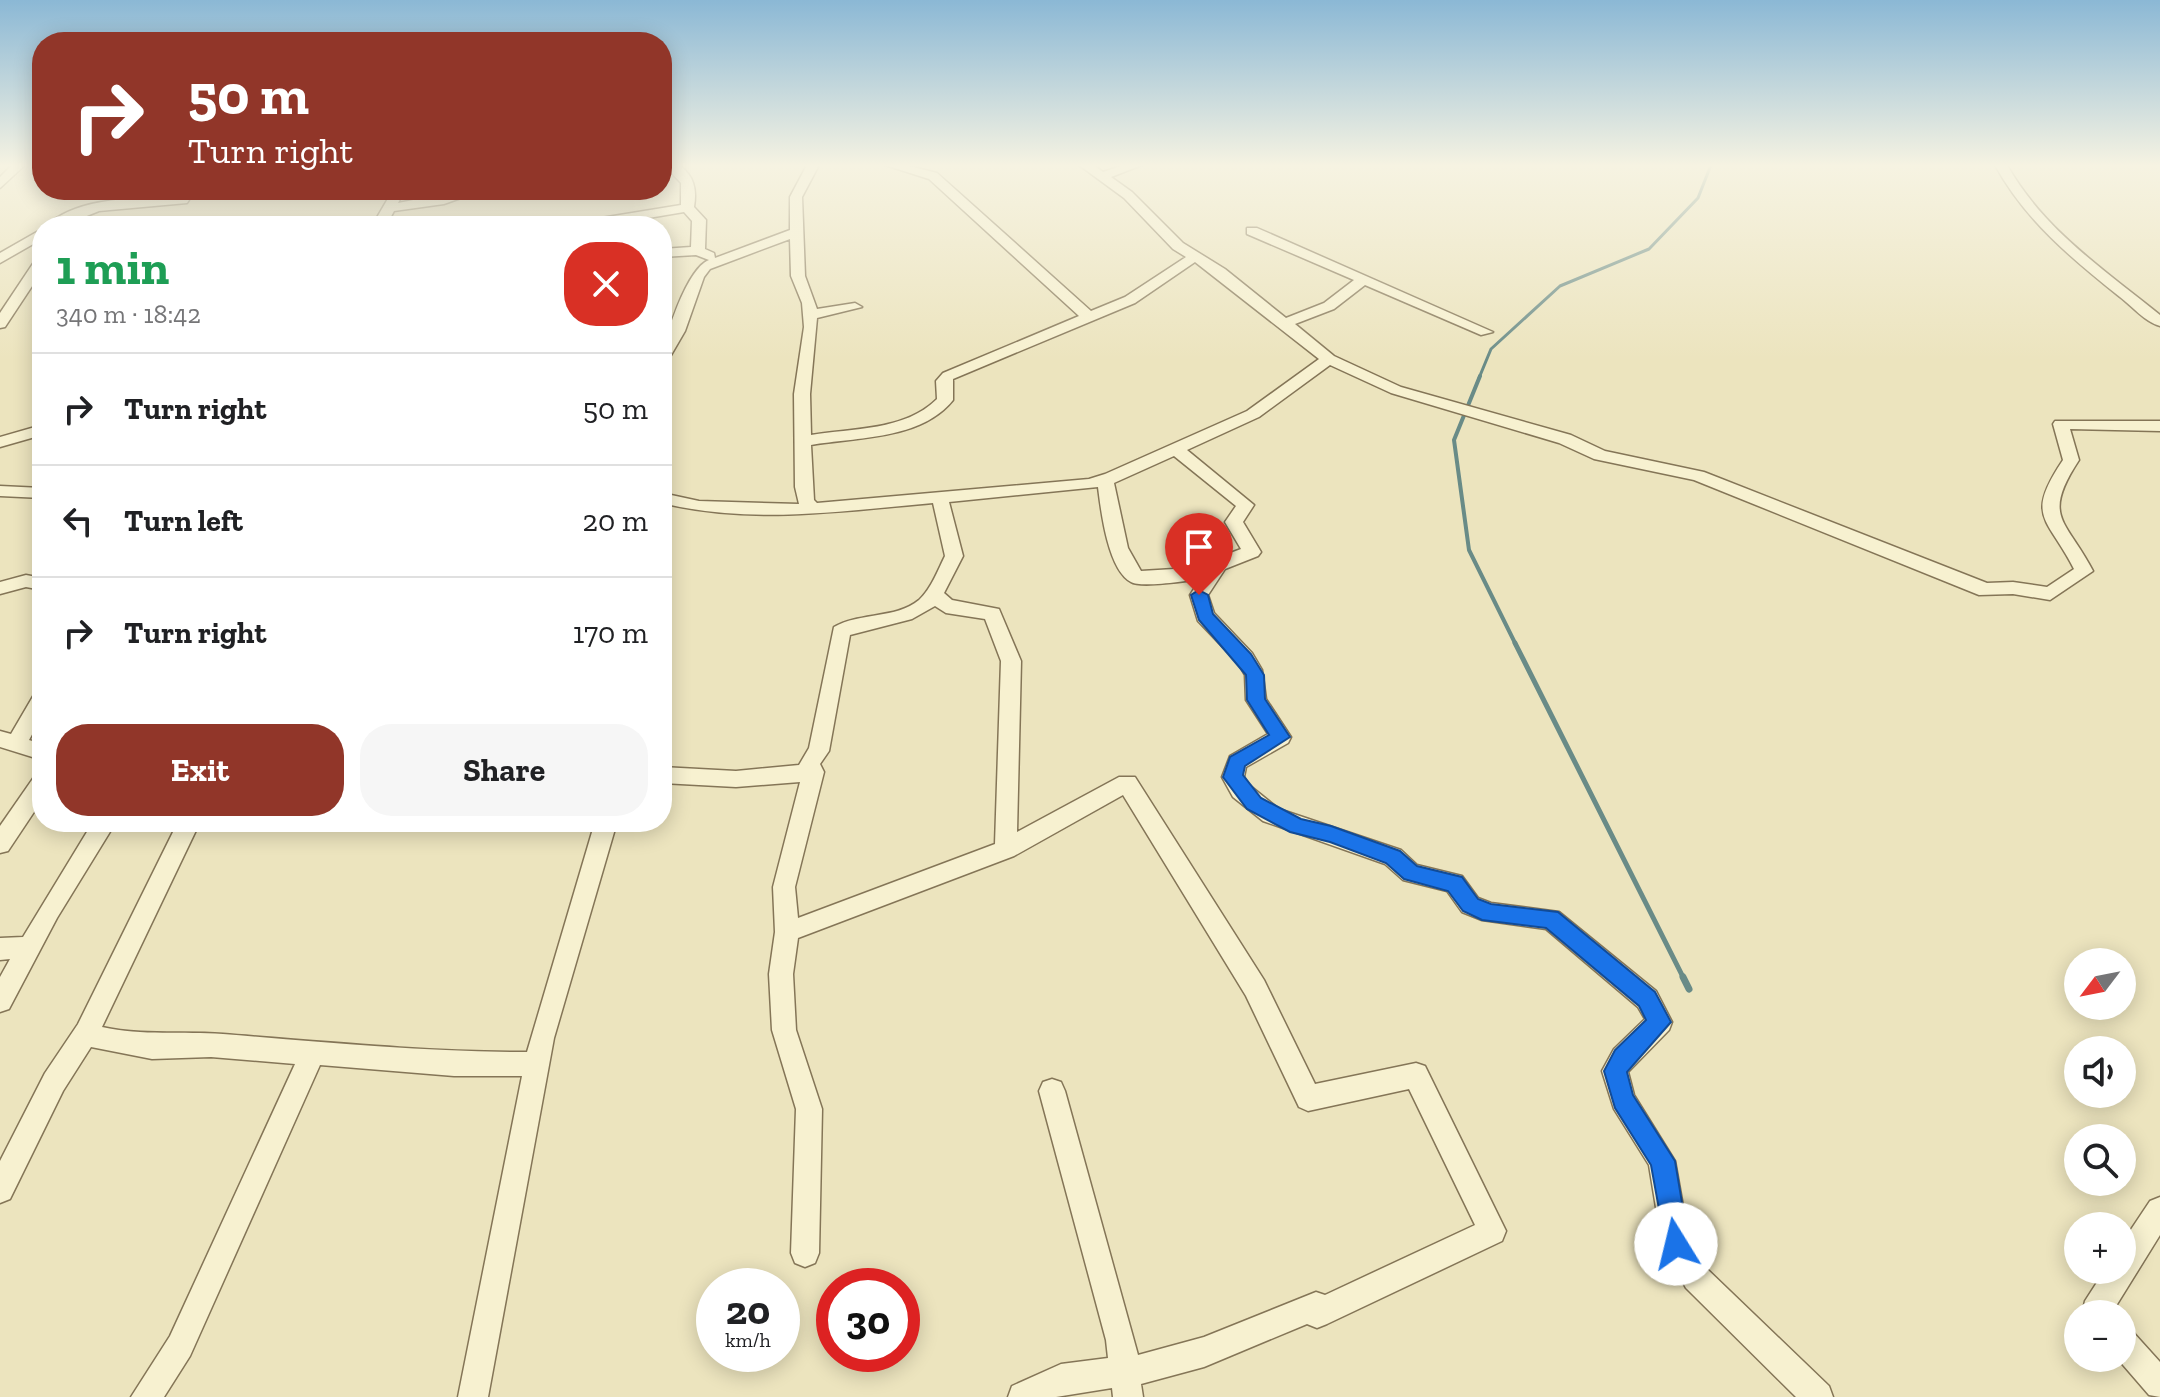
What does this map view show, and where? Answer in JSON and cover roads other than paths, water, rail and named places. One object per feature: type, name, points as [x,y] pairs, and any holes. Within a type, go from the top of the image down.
[{"type":"street","points":[[698,251],[699,230]]},
{"type":"street","points":[[997,230],[1089,317]]},
{"type":"street","points":[[1160,230],[1329,359],[1396,390],[1440,406],[1565,439],[1600,455],[1698,476],[1986,590],[2013,588],[2050,594],[2084,571],[2057,530],[2047,507],[2053,484],[2071,460],[2061,424],[2160,426]]},
{"type":"street","points":[[2050,230],[2160,322]]},
{"type":"street","points":[[1252,231],[1361,281],[1381,285],[1486,332]]},
{"type":"street","points":[[672,342],[697,276],[717,259],[784,240],[797,232]]},
{"type":"street","points":[[797,232],[798,276],[810,315],[810,360],[802,394],[803,487],[806,501],[812,508]]},
{"type":"street","points":[[0,259],[32,239]]},
{"type":"street","points":[[672,252],[698,251],[717,259]]},
{"type":"street","points":[[804,434],[827,436],[872,432],[933,412],[945,400],[944,381],[948,376],[1130,300],[1194,257]]},
{"type":"street","points":[[0,268],[32,266]]},
{"type":"street","points":[[0,324],[32,278]]},
{"type":"street","points":[[1285,323],[1329,306],[1361,281]]},
{"type":"street","points":[[810,315],[855,307]]},
{"type":"street","points":[[672,500],[699,507],[742,510],[812,508],[940,499],[1105,480],[1253,414],[1329,359]]},
{"type":"street","points":[[0,442],[32,433]]},
{"type":"street","points":[[1105,480],[1109,508],[1130,574],[1137,578],[1193,574],[1252,552],[1234,522],[1245,505],[1174,448]]},
{"type":"street","points":[[0,491],[32,493]]},
{"type":"street","points":[[805,1253],[809,1109],[784,1030],[781,974],[787,932],[784,887],[813,772],[809,763],[819,751],[841,632],[857,625],[917,614],[935,595],[954,556],[940,499]]},
{"type":"street","points":[[1218,566],[1199,595],[1205,616],[1245,658],[1255,675],[1256,700],[1281,737],[1237,762],[1233,777],[1237,786],[1271,815],[1393,857],[1411,873],[1454,883],[1470,905],[1490,913],[1551,919],[1647,999],[1660,1022],[1623,1057],[1615,1071],[1623,1100],[1662,1161],[1676,1244],[1696,1278],[1818,1397]]},
{"type":"street","points":[[0,588],[32,582]]},
{"type":"street","points":[[935,595],[946,606],[992,614],[1011,661],[1006,849]]},
{"type":"street","points":[[32,711],[8,742],[32,749]]},
{"type":"street","points":[[672,776],[736,779],[813,772]]},
{"type":"street","points":[[787,932],[1006,849],[1127,783],[1255,988],[1308,1098],[1416,1075],[1492,1231],[1317,1314],[1316,1306],[1204,1352],[1143,1369],[1126,1383],[1061,1379],[1023,1397]]},
{"type":"street","points":[[0,844],[32,798]]},
{"type":"street","points":[[0,1001],[99,832]]},
{"type":"street","points":[[0,1189],[54,1082],[87,1032],[184,832]]},
{"type":"street","points":[[473,1397],[536,1064],[603,832]]},
{"type":"street","points":[[0,949],[29,947]]},
{"type":"street","points":[[87,1032],[100,1039],[152,1047],[211,1045],[454,1064],[536,1064]]},
{"type":"street","points":[[151,1392],[180,1346],[313,1053]]},
{"type":"street","points":[[1052,1091],[1121,1340],[1126,1383]]},
{"type":"street","points":[[2136,1247],[2160,1211]]},
{"type":"street","points":[[2136,1357],[2160,1384]]},
{"type":"waterway","points":[[1479,378],[1491,349],[1560,286],[1649,249],[1667,230]]},
{"type":"waterway","points":[[1480,376],[1454,440],[1469,550],[1516,644]]},
{"type":"waterway","points":[[1516,644],[1684,979]]},
{"type":"waterway","points":[[1684,979],[1689,989]]}]
